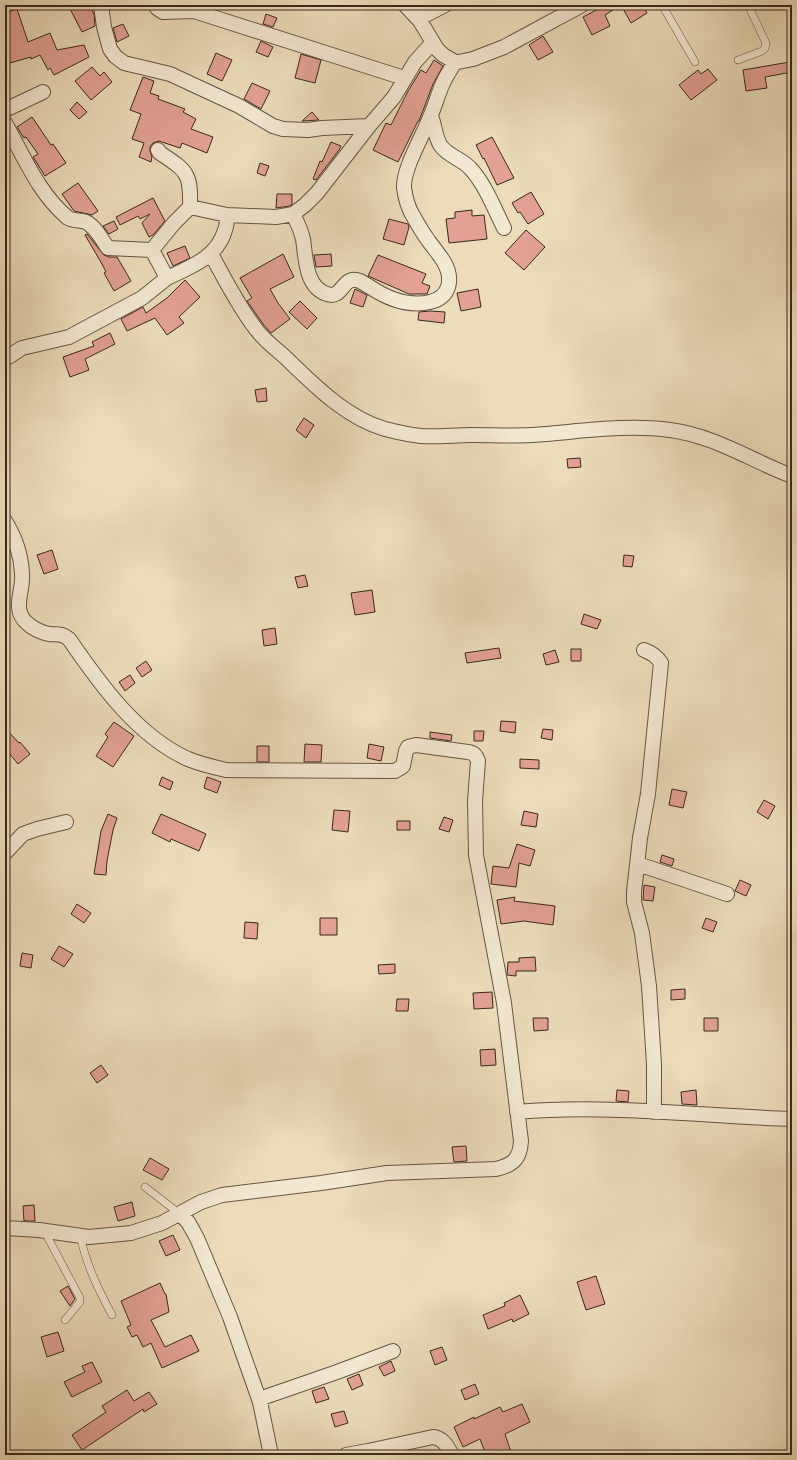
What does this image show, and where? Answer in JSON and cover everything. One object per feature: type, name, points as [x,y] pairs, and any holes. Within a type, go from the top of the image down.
[{"type":"street","points":[[101,5],[104,27],[110,49],[115,56],[124,63],[170,74],[239,106],[273,126],[283,129],[308,130],[369,126]]},
{"type":"street","points":[[156,5],[157,8],[163,12],[197,8],[404,78]]},
{"type":"street","points":[[405,5],[418,19],[443,55],[455,62],[473,59],[504,46],[582,5]]},
{"type":"street","points":[[418,19],[445,5]]},
{"type":"street","points":[[190,208],[227,215],[276,217],[293,214],[317,193],[369,126],[394,97],[404,78],[415,62],[433,42]]},
{"type":"street","points":[[293,214],[303,238],[307,270],[320,290],[326,294],[338,294],[346,282],[352,280],[359,281],[390,298],[410,303],[432,302],[444,295],[448,290],[449,285],[447,269],[411,212],[404,189],[406,174],[431,116],[443,82],[455,62]]},
{"type":"street","points":[[7,104],[43,92]]},
{"type":"street","points":[[431,116],[441,147],[471,169],[482,186],[504,228]]},
{"type":"street","points":[[5,124],[32,176],[48,197],[70,219],[87,223],[93,227],[108,248],[152,250]]},
{"type":"street","points":[[152,250],[174,222],[190,208],[190,185],[188,178],[178,164],[160,153],[158,150]]},
{"type":"street","points":[[5,349],[22,348],[68,337],[142,298],[167,278],[197,264],[211,254],[225,231],[227,215]]},
{"type":"street","points":[[152,250],[167,278]]},
{"type":"street","points":[[211,254],[247,315],[265,339],[314,386],[335,403],[365,421],[377,426],[415,435],[445,436],[530,435],[622,428],[668,430],[688,433],[722,444],[758,462],[792,476]]},
{"type":"street","points":[[5,359],[22,348]]},
{"type":"street","points":[[5,521],[19,551],[23,576],[18,604],[20,614],[23,619],[28,625],[44,633],[58,633],[69,639],[90,670],[123,710],[157,740],[188,759],[211,767],[226,770],[395,771],[403,766],[408,747],[416,745],[474,753],[478,761],[475,801],[476,855],[504,1004],[521,1141],[520,1149],[515,1160],[504,1167],[484,1170],[436,1170],[381,1174],[321,1183],[222,1194],[201,1202],[162,1223],[131,1233],[89,1237],[45,1231],[5,1228]]},
{"type":"street","points":[[644,650],[653,654],[661,663],[648,794],[640,838],[634,902],[642,933],[649,986],[654,1064],[654,1112]]},
{"type":"street","points":[[5,853],[12,840],[23,834],[66,822]]},
{"type":"street","points":[[638,864],[727,894]]},
{"type":"street","points":[[517,1112],[570,1109],[792,1119]]},
{"type":"street","points":[[180,1214],[188,1222],[197,1238],[230,1317],[259,1399],[271,1455]]},
{"type":"street","points":[[259,1399],[393,1351]]},
{"type":"street","points":[[346,1455],[368,1452],[433,1437],[439,1438],[452,1455]]},
{"type":"lane","points":[[662,5],[695,62]]},
{"type":"lane","points":[[738,60],[762,51],[766,44],[748,5]]},
{"type":"lane","points":[[145,1187],[180,1214]]},
{"type":"lane","points":[[45,1231],[80,1298],[80,1302],[65,1320]]},
{"type":"lane","points":[[80,1235],[83,1252],[90,1270],[112,1315]]},
{"type":"building","points":[[68,5],[89,5],[94,14],[95,26],[82,32]]},
{"type":"building","points":[[606,5],[621,5],[605,15],[610,26],[592,35],[583,17]]},
{"type":"building","points":[[621,5],[642,5],[647,13],[631,23]]},
{"type":"building","points":[[17,9],[28,42],[50,33],[57,50],[84,45],[89,57],[54,75],[50,68],[48,70],[40,55],[31,59],[31,57],[10,63],[5,44],[5,13]]},
{"type":"building","points":[[266,14],[277,18],[273,27],[263,24]]},
{"type":"building","points":[[123,24],[129,36],[117,42],[113,28]]},
{"type":"building","points":[[543,36],[553,52],[538,60],[529,45]]},
{"type":"building","points":[[261,41],[273,47],[268,57],[256,52]]},
{"type":"building","points":[[216,53],[232,60],[222,81],[207,74]]},
{"type":"building","points":[[301,54],[321,60],[315,83],[295,78]]},
{"type":"building","points":[[434,60],[443,66],[433,84],[419,121],[398,162],[373,150],[386,123],[391,125],[408,91],[421,70],[426,73]]},
{"type":"building","points":[[790,62],[792,72],[765,77],[767,88],[746,91],[743,70]]},
{"type":"building","points":[[92,67],[100,76],[104,72],[112,82],[91,100],[75,81]]},
{"type":"building","points":[[708,69],[717,80],[691,100],[679,85],[698,70],[701,74]]},
{"type":"building","points":[[143,77],[154,81],[150,93],[159,96],[158,99],[185,109],[183,112],[196,119],[191,129],[213,137],[207,153],[182,143],[180,148],[159,141],[153,143],[150,147],[152,157],[151,162],[139,157],[144,143],[132,139],[141,114],[130,110]]},
{"type":"building","points":[[252,83],[270,91],[261,109],[244,99]]},
{"type":"building","points":[[77,102],[87,112],[79,119],[70,110]]},
{"type":"building","points":[[312,112],[319,120],[302,121]]},
{"type":"building","points":[[32,117],[51,145],[53,144],[66,163],[45,176],[33,157],[38,154],[26,137],[24,138],[17,127]]},
{"type":"building","points":[[492,137],[514,178],[497,185],[476,145]]},
{"type":"building","points":[[331,142],[341,146],[316,180],[313,179],[320,161],[322,162]]},
{"type":"building","points":[[260,163],[269,166],[265,176],[257,173]]},
{"type":"building","points":[[78,183],[98,211],[92,215],[74,211],[62,194]]},
{"type":"building","points":[[531,192],[544,214],[528,224],[520,212],[518,213],[512,203]]},
{"type":"building","points":[[277,194],[292,194],[292,204],[290,206],[276,208]]},
{"type":"building","points":[[153,198],[165,221],[153,235],[149,237],[142,223],[150,214],[140,219],[138,216],[120,225],[116,217]]},
{"type":"building","points":[[472,210],[472,216],[484,215],[487,239],[449,243],[446,219],[455,218],[455,212]]},
{"type":"building","points":[[389,219],[408,224],[409,227],[404,245],[383,239]]},
{"type":"building","points":[[114,221],[118,229],[109,234],[103,226]]},
{"type":"building","points":[[526,230],[545,247],[524,270],[505,253]]},
{"type":"building","points":[[87,234],[104,255],[109,257],[117,257],[131,281],[114,291],[104,273],[106,272],[102,264],[85,235]]},
{"type":"building","points":[[185,246],[190,258],[173,266],[167,253]]},
{"type":"building","points":[[283,254],[294,277],[270,289],[290,319],[271,333],[247,301],[252,298],[240,278]]},
{"type":"building","points":[[331,254],[332,266],[316,267],[314,255]]},
{"type":"building","points":[[378,255],[426,274],[422,283],[430,286],[427,294],[409,294],[368,276]]},
{"type":"building","points":[[185,280],[200,297],[179,317],[184,323],[167,335],[155,318],[127,331],[121,319],[143,307],[146,313],[167,298]]},
{"type":"building","points":[[355,289],[367,295],[363,307],[350,303]]},
{"type":"building","points":[[478,289],[481,307],[461,311],[457,293]]},
{"type":"building","points":[[300,301],[317,318],[307,329],[289,312]]},
{"type":"building","points":[[419,312],[445,312],[444,323],[418,320]]},
{"type":"building","points":[[110,333],[115,344],[85,359],[89,370],[70,377],[63,357],[94,346],[92,342]]},
{"type":"building","points":[[266,388],[267,401],[257,402],[255,390]]},
{"type":"building","points":[[304,418],[314,425],[306,438],[296,430]]},
{"type":"building","points":[[580,458],[581,467],[568,468],[567,459]]},
{"type":"building","points":[[52,550],[58,569],[44,574],[37,555]]},
{"type":"building","points":[[624,555],[634,556],[632,567],[623,566]]},
{"type":"building","points":[[305,575],[308,586],[298,588],[295,577]]},
{"type":"building","points":[[372,590],[375,612],[355,615],[351,593]]},
{"type":"building","points":[[584,614],[601,620],[597,629],[581,624]]},
{"type":"building","points":[[275,628],[277,644],[264,646],[262,630]]},
{"type":"building","points":[[499,648],[501,658],[467,663],[465,653]]},
{"type":"building","points":[[571,649],[581,649],[581,661],[571,661]]},
{"type":"building","points":[[555,650],[559,662],[546,665],[543,654]]},
{"type":"building","points":[[146,661],[152,670],[142,677],[136,668]]},
{"type":"building","points":[[130,675],[135,683],[125,691],[119,682]]},
{"type":"building","points":[[501,721],[516,722],[515,733],[500,731]]},
{"type":"building","points":[[114,722],[134,736],[113,767],[96,756],[108,737],[105,734]]},
{"type":"building","points":[[5,728],[30,754],[18,764],[5,748]]},
{"type":"building","points":[[543,729],[553,730],[552,740],[541,738]]},
{"type":"building","points":[[474,731],[484,731],[483,741],[474,741]]},
{"type":"building","points":[[430,732],[452,735],[451,741],[430,738]]},
{"type":"building","points":[[305,744],[322,745],[321,762],[304,762]]},
{"type":"building","points":[[369,744],[384,747],[381,761],[367,758]]},
{"type":"building","points":[[257,746],[269,746],[269,762],[257,762]]},
{"type":"building","points":[[520,759],[539,760],[539,769],[520,768]]},
{"type":"building","points":[[162,777],[173,782],[170,790],[159,785]]},
{"type":"building","points":[[207,777],[221,782],[217,793],[204,788]]},
{"type":"building","points":[[672,789],[687,792],[683,808],[669,805]]},
{"type":"building","points":[[764,800],[775,806],[768,819],[757,812]]},
{"type":"building","points":[[334,810],[350,811],[348,832],[332,830]]},
{"type":"building","points":[[524,811],[538,814],[536,827],[521,825]]},
{"type":"building","points":[[108,814],[117,818],[107,861],[106,875],[94,874],[101,831]]},
{"type":"building","points":[[161,814],[206,834],[199,851],[171,839],[170,842],[152,833]]},
{"type":"building","points":[[444,817],[453,820],[449,832],[439,829]]},
{"type":"building","points":[[397,821],[410,821],[410,830],[397,830]]},
{"type":"building","points":[[517,844],[535,850],[530,866],[519,863],[516,887],[491,884],[493,866],[509,868]]},
{"type":"building","points":[[662,855],[674,859],[672,866],[660,862]]},
{"type":"building","points":[[740,880],[751,885],[746,896],[735,891]]},
{"type":"building","points":[[644,885],[655,887],[653,901],[643,900]]},
{"type":"building","points":[[515,897],[514,901],[555,906],[553,925],[524,921],[501,924],[497,900]]},
{"type":"building","points":[[77,904],[91,913],[84,923],[71,914]]},
{"type":"building","points":[[320,918],[337,918],[337,935],[320,935]]},
{"type":"building","points":[[706,918],[717,922],[713,932],[702,928]]},
{"type":"building","points":[[245,922],[258,923],[257,939],[244,938]]},
{"type":"building","points":[[59,946],[73,954],[64,967],[51,959]]},
{"type":"building","points":[[22,953],[33,955],[31,968],[20,966]]},
{"type":"building","points":[[535,957],[536,971],[516,971],[516,976],[507,975],[508,962],[519,962],[519,958]]},
{"type":"building","points":[[395,964],[395,973],[379,974],[378,965]]},
{"type":"building","points":[[685,989],[685,999],[671,1000],[671,990]]},
{"type":"building","points":[[492,992],[493,1008],[474,1009],[473,993]]},
{"type":"building","points":[[397,999],[409,999],[408,1011],[396,1011]]},
{"type":"building","points":[[533,1018],[548,1018],[548,1030],[534,1031]]},
{"type":"building","points":[[704,1018],[718,1018],[718,1031],[704,1031]]},
{"type":"building","points":[[495,1049],[496,1065],[481,1066],[480,1050]]},
{"type":"building","points":[[101,1065],[108,1075],[97,1083],[90,1073]]},
{"type":"building","points":[[617,1090],[629,1091],[628,1102],[616,1101]]},
{"type":"building","points":[[696,1090],[697,1105],[682,1104],[681,1092]]},
{"type":"building","points":[[466,1146],[467,1161],[454,1162],[452,1147]]},
{"type":"building","points":[[150,1158],[169,1169],[162,1180],[143,1170]]},
{"type":"building","points":[[132,1202],[135,1216],[118,1221],[114,1207]]},
{"type":"building","points":[[34,1205],[35,1221],[24,1221],[23,1206]]},
{"type":"building","points":[[173,1235],[180,1250],[166,1256],[159,1241]]},
{"type":"building","points":[[596,1276],[605,1304],[586,1310],[577,1282]]},
{"type":"building","points":[[160,1283],[166,1294],[169,1312],[151,1320],[165,1347],[191,1335],[199,1351],[162,1368],[151,1343],[143,1347],[137,1335],[132,1337],[127,1327],[131,1325],[121,1301]]},
{"type":"building","points":[[68,1286],[75,1299],[70,1306],[60,1291]]},
{"type":"building","points":[[520,1295],[529,1314],[513,1322],[512,1319],[488,1329],[483,1315],[505,1306],[504,1303]]},
{"type":"building","points":[[58,1332],[64,1351],[47,1357],[41,1337]]},
{"type":"building","points":[[442,1347],[447,1360],[435,1365],[430,1351]]},
{"type":"building","points":[[391,1361],[395,1371],[384,1376],[379,1367]]},
{"type":"building","points":[[92,1362],[102,1382],[72,1397],[64,1382],[85,1372],[82,1366]]},
{"type":"building","points":[[359,1374],[363,1385],[352,1390],[347,1379]]},
{"type":"building","points":[[475,1384],[479,1394],[465,1400],[461,1390]]},
{"type":"building","points":[[324,1387],[329,1399],[316,1403],[312,1391]]},
{"type":"building","points":[[127,1390],[134,1401],[149,1392],[157,1404],[144,1412],[143,1409],[82,1450],[72,1435],[106,1412],[102,1406]]},
{"type":"building","points":[[522,1404],[530,1422],[505,1434],[512,1455],[486,1455],[480,1439],[463,1447],[454,1427],[500,1407],[503,1412]]},
{"type":"building","points":[[344,1411],[348,1423],[335,1427],[331,1414]]}]
